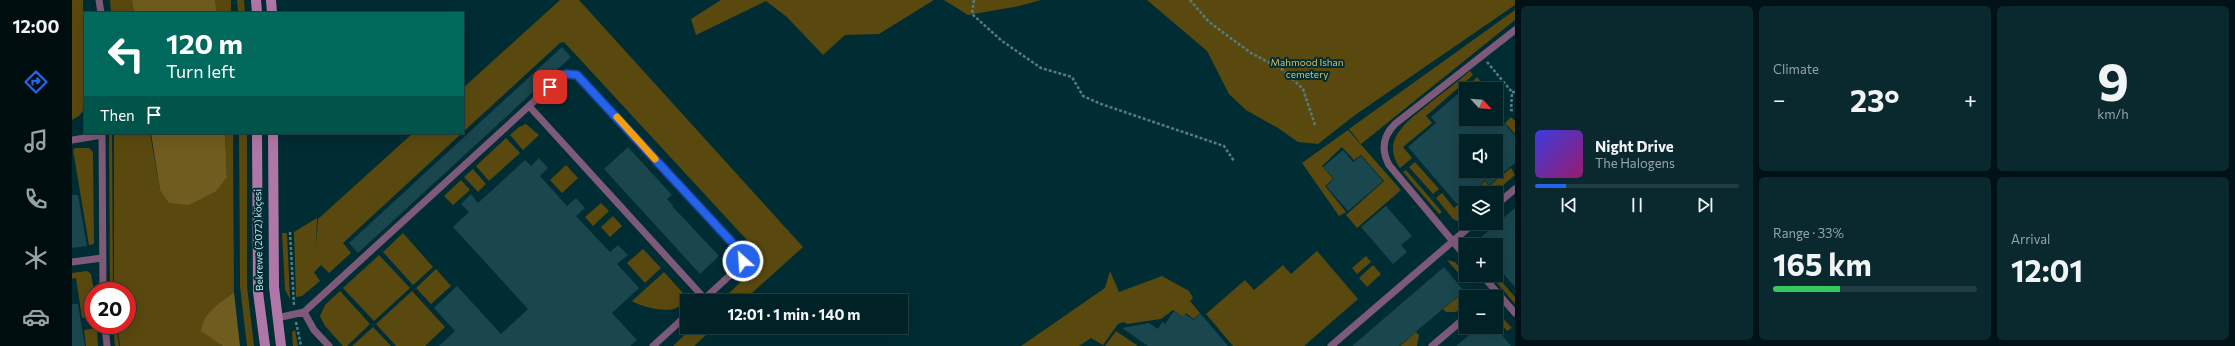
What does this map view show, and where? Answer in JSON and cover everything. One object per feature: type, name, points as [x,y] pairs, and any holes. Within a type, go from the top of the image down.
[{"type":"main road","points":[[256,0],[257,12]]},
{"type":"main road","points":[[271,0],[272,12]]},
{"type":"main road","name":"Bekrewe (2072) köçesi","points":[[258,134],[258,292],[265,346]]},
{"type":"main road","name":"Bekrewe (2072) köçesi","points":[[273,134],[273,250],[277,318],[281,346]]},
{"type":"lane","points":[[99,0],[101,12]]},
{"type":"lane","points":[[1459,250],[1389,165],[1385,158],[1384,142],[1390,129],[1395,124],[1515,30]]},
{"type":"lane","points":[[277,318],[304,312],[566,74],[577,75],[740,251],[743,261],[740,266],[710,294]]},
{"type":"lane","points":[[529,106],[698,294]]},
{"type":"lane","points":[[72,140],[102,134],[102,282]]},
{"type":"lane","points":[[1503,199],[1515,189]]},
{"type":"lane","points":[[1331,346],[1466,230]]},
{"type":"lane","points":[[72,262],[102,258]]},
{"type":"lane","points":[[1488,282],[1495,290]]},
{"type":"lane","points":[[1503,299],[1515,313]]},
{"type":"lane","points":[[304,312],[314,330],[329,346]]},
{"type":"lane","points":[[653,346],[680,321]]},
{"type":"lane","points":[[1432,346],[1459,323]]},
{"type":"lane","points":[[106,334],[107,346]]},
{"type":"path","points":[[974,0],[972,14],[1002,41],[1041,68],[1072,77],[1083,96],[1101,104],[1224,146],[1234,161]]},
{"type":"path","points":[[1190,0],[1208,22],[1251,53],[1283,70],[1303,89],[1315,125]]},
{"type":"path","points":[[1481,56],[1514,92],[1511,110],[1515,111]]},
{"type":"path","points":[[290,232],[295,314],[301,346]]},
{"type":"green space","points":[[72,0],[83,0],[84,109],[79,116],[72,120]]},
{"type":"green space","points":[[110,0],[132,0],[134,12],[111,12]]},
{"type":"green space","points":[[215,0],[231,0],[231,12],[217,12]]},
{"type":"green space","points":[[237,0],[244,0],[245,12],[238,12]]},
{"type":"green space","points":[[560,0],[579,0],[803,247],[751,294],[728,294],[741,281],[750,266],[752,258],[751,249],[746,239],[564,42],[560,43],[464,131],[464,87]]},
{"type":"green space","points":[[721,0],[934,0],[879,34],[845,35],[823,55],[787,17],[766,1],[696,35],[691,19]]},
{"type":"green space","points":[[944,0],[1041,0],[1019,6],[968,15]]},
{"type":"green space","name":"Mahmood Ishan cemetery","points":[[1147,0],[1515,0],[1515,5],[1355,115],[1318,144],[1298,142],[1278,128],[1246,110],[1229,94],[1207,51]]},
{"type":"green space","points":[[1515,10],[1515,20],[1361,144],[1349,129]]},
{"type":"green space","points":[[1470,71],[1473,75],[1465,82],[1459,82],[1459,87],[1426,116],[1432,123],[1403,147],[1412,158],[1400,168],[1394,157],[1393,148],[1395,139],[1400,130],[1414,116]]},
{"type":"green space","points":[[1477,77],[1481,82],[1472,82]]},
{"type":"green space","points":[[1511,117],[1515,121],[1515,134],[1505,123]]},
{"type":"green space","points":[[526,124],[539,135],[523,150],[510,135],[519,127]]},
{"type":"green space","points":[[1348,130],[1401,190],[1357,228],[1346,215],[1384,181],[1361,155],[1354,160],[1342,147],[1322,166],[1333,179],[1325,186],[1346,212],[1339,216],[1302,163]]},
{"type":"green space","points":[[109,134],[112,134],[113,282],[110,282]]},
{"type":"green space","points":[[114,134],[150,134],[160,190],[227,177],[225,134],[233,134],[234,292],[222,302],[201,330],[223,346],[120,346],[118,334],[136,334],[136,282],[114,282]]},
{"type":"green space","points":[[239,134],[247,134],[247,286],[254,346],[247,346],[240,286]]},
{"type":"green space","points":[[412,134],[461,134],[343,243],[351,253],[329,273],[321,265],[314,272],[320,281],[302,296],[296,297],[294,232],[317,218],[316,249],[318,219]]},
{"type":"green space","points":[[506,138],[520,153],[489,181],[476,166]]},
{"type":"green space","points":[[75,148],[89,148],[93,152],[94,244],[89,245],[73,150]]},
{"type":"green space","points":[[1415,162],[1439,189],[1433,194],[1409,167]]},
{"type":"green space","points":[[566,165],[578,178],[562,193],[550,180]]},
{"type":"green space","points":[[1511,168],[1515,175],[1502,186],[1489,186],[1499,178],[1503,178],[1503,175]]},
{"type":"green space","points":[[473,169],[486,184],[478,192],[464,177]]},
{"type":"green space","points":[[1406,170],[1442,212],[1439,214],[1403,172]]},
{"type":"green space","points":[[461,180],[470,190],[453,205],[444,196]]},
{"type":"green space","points":[[1485,181],[1489,186],[1479,186]]},
{"type":"green space","points":[[1442,193],[1454,208],[1459,204],[1459,222],[1453,219],[1436,198]]},
{"type":"green space","points":[[601,203],[609,211],[593,226],[585,217]]},
{"type":"green space","points":[[613,216],[622,226],[610,237],[601,227]]},
{"type":"green space","points":[[282,233],[287,233],[290,299],[285,290]]},
{"type":"green space","points":[[403,233],[433,267],[413,285],[383,252]]},
{"type":"green space","points":[[643,249],[661,268],[645,283],[627,263]]},
{"type":"green space","points":[[1317,251],[1358,299],[1304,346],[1233,346],[1206,314],[1245,280],[1254,290],[1283,265],[1291,274]]},
{"type":"green space","points":[[379,255],[410,288],[374,321],[343,288]]},
{"type":"green space","points":[[1366,256],[1371,262],[1357,274],[1352,268]]},
{"type":"green space","points":[[1447,260],[1455,262],[1459,266],[1459,274]]},
{"type":"green space","points":[[1373,265],[1381,274],[1367,287],[1359,278]]},
{"type":"green space","points":[[436,269],[451,286],[431,304],[416,288]]},
{"type":"green space","points":[[87,271],[91,274],[92,282],[84,282],[84,318],[82,318],[76,278],[72,279],[72,273]]},
{"type":"green space","points":[[1110,271],[1119,292],[1162,276],[1189,291],[1193,298],[1190,301],[1200,313],[1194,319],[1186,313],[1183,317],[1173,310],[1161,319],[1127,324],[1124,322],[1118,324],[1103,345],[1091,338],[1079,346],[1021,346],[1105,288]]},
{"type":"green space","points":[[664,272],[683,293],[680,294],[679,307],[672,309],[655,309],[632,301]]},
{"type":"green space","points":[[1496,282],[1502,282],[1515,297],[1515,304],[1503,290]]},
{"type":"green space","points":[[340,291],[370,324],[347,346],[343,346],[325,326],[320,316],[325,305]]},
{"type":"green space","points":[[412,291],[445,327],[425,346],[396,346],[376,324]]},
{"type":"green space","points":[[1459,296],[1459,310],[1456,312],[1446,312],[1443,309]]},
{"type":"green space","points":[[1503,318],[1512,328],[1507,331],[1503,326]]},
{"type":"green space","points":[[373,327],[391,346],[352,346]]},
{"type":"green space","points":[[295,330],[298,346],[293,346],[292,332]]},
{"type":"green space","points":[[1116,331],[1138,346],[1105,346]]},
{"type":"green space","points":[[1416,332],[1419,335],[1417,346],[1400,346]]},
{"type":"green space","points":[[84,334],[97,334],[98,346],[86,346]]},
{"type":"green space","points":[[114,334],[117,334],[119,346],[115,346]]},
{"type":"green space","points":[[686,334],[707,334],[694,346],[673,346]]},
{"type":"shaded area","points":[[132,0],[215,0],[217,12],[134,12]]},
{"type":"shaded area","points":[[151,134],[225,134],[227,177],[216,191],[189,205],[169,203],[160,190]]},
{"type":"shaded area","points":[[234,292],[240,346],[223,346],[201,331],[205,318],[213,308]]},
{"type":"building","points":[[562,47],[571,57],[358,253],[349,243]]},
{"type":"building","points":[[1459,93],[1459,126],[1503,126],[1504,123],[1515,136],[1515,163],[1503,173],[1503,134],[1459,134],[1459,178],[1497,178],[1489,185],[1485,180],[1478,186],[1459,186],[1459,202],[1457,204],[1408,147],[1436,123],[1431,117]]},
{"type":"building","points":[[628,147],[672,195],[667,199],[673,205],[672,206],[719,256],[700,274],[604,169]]},
{"type":"building","points":[[1343,150],[1353,162],[1361,156],[1383,181],[1348,211],[1326,186],[1334,179],[1323,167]]},
{"type":"building","points":[[539,158],[548,168],[540,176],[567,206],[576,198],[585,208],[576,216],[610,252],[618,245],[628,255],[617,264],[639,288],[612,313],[637,340],[630,346],[439,346],[455,331],[434,308],[457,286],[501,334],[528,309],[453,227],[469,212],[461,204],[471,194],[478,203],[525,160],[531,166]]},
{"type":"building","points":[[72,195],[78,195],[87,246],[72,248]]},
{"type":"building","points":[[1386,206],[1412,236],[1401,245],[1407,252],[1393,264],[1361,227]]},
{"type":"building","points":[[1515,208],[1515,287],[1503,273],[1503,238],[1480,238],[1489,230],[1503,230],[1503,218]]},
{"type":"building","points":[[1444,267],[1463,290],[1459,290],[1459,295],[1399,346],[1352,346]]},
{"type":"building","points":[[72,304],[78,304],[85,346],[72,346]]},
{"type":"building","points":[[1174,311],[1183,317],[1185,314],[1194,320],[1200,313],[1228,346],[1148,346],[1122,328],[1149,323],[1158,329],[1162,322],[1165,324]]},
{"type":"building","points":[[1471,334],[1501,334],[1511,346],[1456,346]]},
{"type":"slow traffic","points":[[617,117],[655,159]]},
{"type":"route","points":[[550,87],[566,74],[577,75],[740,251],[743,261]]}]
